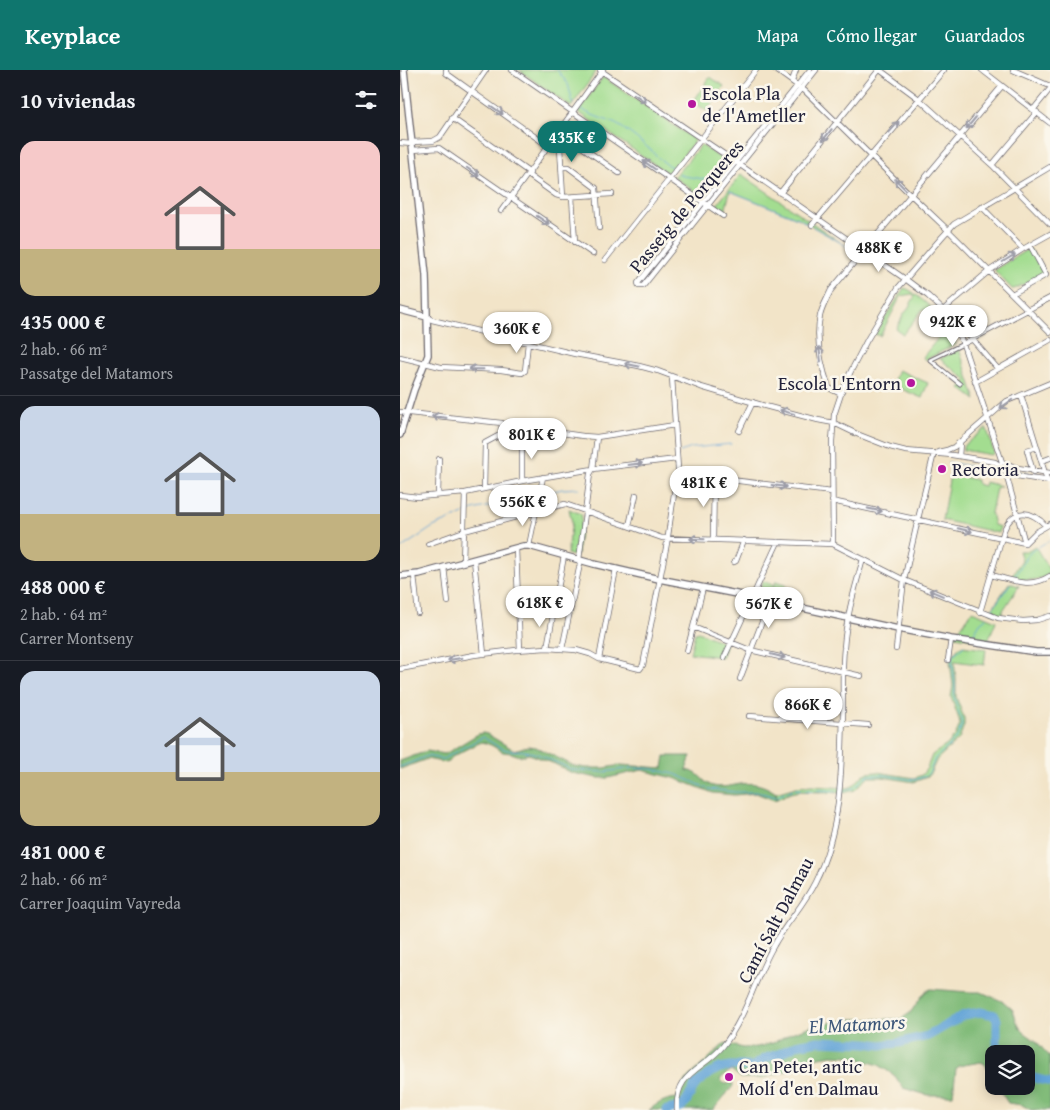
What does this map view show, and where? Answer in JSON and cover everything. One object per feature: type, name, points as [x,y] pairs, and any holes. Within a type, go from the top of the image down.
[{"type":"street","points":[[400,435],[403,413],[428,355],[426,275],[404,70]]},
{"type":"street","points":[[446,70],[446,74],[548,146]]},
{"type":"street","points":[[412,145],[440,137],[486,70]]},
{"type":"street","points":[[512,70],[723,216]]},
{"type":"street","points":[[501,211],[601,70],[921,290],[943,310],[954,326],[962,344],[1002,462],[1018,468],[1047,473]]},
{"type":"street","points":[[605,260],[756,70]]},
{"type":"street","points":[[776,70],[800,87],[1050,332]]},
{"type":"street","points":[[792,80],[796,70]]},
{"type":"street","name":"Passeig de Porqueres","points":[[800,87],[810,70]]},
{"type":"street","name":"Passeig de Porqueres","points":[[705,204],[643,286],[639,286],[638,283],[816,70]]},
{"type":"street","points":[[780,193],[880,70],[919,99],[992,166],[1050,224]]},
{"type":"street","points":[[812,224],[944,70]]},
{"type":"street","points":[[982,70],[1050,123]]},
{"type":"street","points":[[990,76],[995,70]]},
{"type":"street","points":[[992,166],[1035,111],[1050,88],[1013,70]]},
{"type":"street","points":[[841,394],[829,388],[822,367],[820,353],[818,326],[820,315],[831,290],[1002,86]]},
{"type":"street","points":[[452,118],[556,195],[563,197],[612,194]]},
{"type":"street","points":[[559,131],[563,197]]},
{"type":"street","points":[[559,131],[619,173]]},
{"type":"street","points":[[434,140],[434,149]]},
{"type":"street","points":[[400,143],[434,149],[439,148],[593,254]]},
{"type":"street","points":[[562,167],[568,167],[596,188],[599,228]]},
{"type":"street","points":[[833,544],[832,441],[834,415],[841,394],[872,329],[906,280],[954,224],[1050,167]]},
{"type":"street","points":[[572,196],[575,242]]},
{"type":"street","points":[[982,207],[1022,249]]},
{"type":"street","points":[[943,310],[989,271],[1022,249],[1050,234]]},
{"type":"street","points":[[1012,294],[1046,275],[1030,245]]},
{"type":"street","points":[[960,384],[930,360],[1050,298]]},
{"type":"street","points":[[400,310],[432,320],[528,343],[658,371],[701,387],[834,423],[890,447],[994,462],[1011,474],[1048,480],[1021,395]]},
{"type":"street","points":[[972,339],[998,369]]},
{"type":"street","points":[[975,382],[1050,340]]},
{"type":"street","points":[[400,357],[441,367],[501,370],[518,373],[525,371],[528,343]]},
{"type":"street","points":[[400,669],[484,654],[547,648],[576,650],[599,659],[640,668],[643,665],[679,471],[672,377]]},
{"type":"street","points":[[934,453],[954,448],[1007,402],[1050,383]]},
{"type":"street","points":[[739,431],[753,402]]},
{"type":"street","points":[[403,413],[502,423],[501,436]]},
{"type":"street","points":[[522,480],[522,440],[527,428],[597,437],[675,425]]},
{"type":"street","points":[[484,489],[485,443],[498,436],[522,440]]},
{"type":"street","points":[[562,649],[580,564],[585,511],[597,437]]},
{"type":"street","points":[[959,456],[960,443]]},
{"type":"street","points":[[1035,478],[1026,450],[1038,447]]},
{"type":"street","points":[[896,649],[904,580],[934,453]]},
{"type":"street","points":[[994,462],[1000,457]]},
{"type":"street","points":[[1042,461],[1050,458]]},
{"type":"street","points":[[438,495],[439,459]]},
{"type":"street","points":[[400,494],[418,497],[466,493],[522,480],[677,459]]},
{"type":"street","points":[[1018,468],[1031,464]]},
{"type":"street","points":[[1008,465],[1005,470],[1006,476],[1025,543]]},
{"type":"street","points":[[679,471],[714,478],[832,492]]},
{"type":"street","points":[[529,546],[543,477]]},
{"type":"street","points":[[713,539],[714,478]]},
{"type":"street","points":[[463,562],[466,493]]},
{"type":"street","points":[[629,526],[636,495]]},
{"type":"street","points":[[832,501],[1025,543]]},
{"type":"street","points":[[428,544],[464,531],[565,504],[662,538],[833,544],[904,580],[980,612],[1016,621],[1030,621],[1050,616]]},
{"type":"street","points":[[980,612],[1007,523],[1012,518],[1026,513],[1034,515],[1048,525],[1036,532],[1025,543]]},
{"type":"street","points":[[734,562],[744,540]]},
{"type":"street","points":[[724,658],[778,542]]},
{"type":"street","points":[[400,576],[414,575],[529,546],[659,579],[898,629],[1036,652],[1050,652]]},
{"type":"street","points":[[516,548],[520,650]]},
{"type":"street","points":[[547,648],[564,556]]},
{"type":"street","name":"Camí Salt Dalmau","points":[[677,1110],[677,1099],[684,1082],[693,1071],[718,1052],[737,1026],[773,946],[816,882],[825,860],[832,838],[839,790],[842,746],[843,650],[848,618],[863,559]]},
{"type":"street","points":[[474,560],[484,654]]},
{"type":"street","points":[[444,567],[448,602]]},
{"type":"street","points":[[599,659],[616,569]]},
{"type":"street","points":[[991,574],[1016,582],[1030,583],[1050,576]]},
{"type":"street","points":[[414,575],[418,613]]},
{"type":"street","points":[[687,651],[703,588]]},
{"type":"street","points":[[740,679],[770,601]]},
{"type":"street","points":[[693,627],[750,650],[861,676]]},
{"type":"street","points":[[948,660],[951,639]]},
{"type":"street","points":[[749,716],[868,725]]},
{"type":"green space","points":[[519,70],[594,70],[596,72],[571,107]]},
{"type":"green space","points":[[603,77],[695,140],[669,174],[578,112]]},
{"type":"green space","points":[[710,77],[724,86],[707,111],[693,102]]},
{"type":"green space","points":[[701,145],[729,164],[703,197],[674,177]]},
{"type":"green space","points":[[741,174],[843,244],[800,219],[730,191],[725,212],[716,206]]},
{"type":"green space","points":[[1028,249],[1031,250],[1044,273],[1012,289],[995,271]]},
{"type":"green space","points":[[904,288],[915,294],[937,314],[945,324],[956,344],[925,360],[923,357],[946,328],[923,309],[903,334],[896,329],[915,296],[912,294],[901,296],[880,336],[875,334]]},
{"type":"green space","points":[[959,349],[976,400],[960,388],[967,380],[940,359]]},
{"type":"green space","points":[[898,370],[928,383],[922,398],[892,385]]},
{"type":"green space","points":[[987,429],[994,453],[992,455],[963,450],[963,446]]},
{"type":"green space","points":[[950,475],[977,480],[977,484],[984,486],[985,482],[1001,486],[996,488],[991,513],[994,525],[1000,527],[998,533],[942,520]]},
{"type":"green space","points":[[569,509],[581,514],[582,517],[577,554],[574,556],[567,554],[572,522]]},
{"type":"green space","points":[[1035,546],[1050,573],[1032,580],[1011,577],[1022,560],[1019,551],[1027,551]]},
{"type":"green space","points":[[763,581],[774,586],[776,581],[786,584],[782,596],[759,591]]},
{"type":"green space","points":[[1009,583],[1019,586],[1000,615],[990,612]]},
{"type":"green space","points":[[972,611],[996,621],[988,641],[955,636]]},
{"type":"green space","points":[[698,632],[725,643],[726,646],[721,657],[690,653],[695,633]]},
{"type":"green space","points":[[961,646],[986,649],[984,665],[954,661],[956,697],[964,718],[964,725],[959,739],[937,759],[927,777],[914,782],[870,777],[855,790],[843,793],[799,791],[777,799],[776,793],[796,787],[848,788],[853,786],[867,773],[877,772],[914,778],[922,775],[932,755],[947,745],[955,736],[960,725],[951,697],[953,686],[950,661],[952,655]]},
{"type":"green space","points":[[483,733],[514,750],[528,746],[536,747],[574,766],[586,768],[604,768],[621,765],[663,768],[665,756],[691,756],[686,770],[697,774],[713,786],[720,787],[750,783],[768,788],[776,793],[777,799],[774,800],[756,793],[734,795],[713,793],[674,778],[642,770],[608,778],[572,773],[529,754],[520,756],[503,752],[482,742],[452,757],[447,763],[427,759],[400,769],[400,761],[427,751],[445,754],[478,734]]},
{"type":"green space","points":[[931,989],[981,992],[1004,1002],[1013,1010],[1020,1028],[1036,1041],[1050,1057],[1050,1110],[1031,1110],[1022,1105],[1008,1103],[1003,1095],[1035,1095],[1035,1045],[985,1045],[985,1064],[981,1062],[958,1066],[956,1069],[953,1095],[927,1095],[903,1088],[895,1076],[879,1065],[849,1056],[832,1055],[802,1060],[797,1068],[762,1078],[741,1078],[731,1070],[720,1079],[724,1083],[733,1084],[733,1086],[713,1110],[649,1110],[669,1099],[677,1098],[684,1082],[725,1043],[743,1048],[757,1047],[773,1043],[791,1033],[814,1025],[852,1019],[901,1019],[910,1013],[926,991]]},
{"type":"waterway","points":[[557,70],[568,84],[573,104]]},
{"type":"waterway","points":[[582,109],[621,127],[673,168]]},
{"type":"waterway","points":[[679,174],[715,182]]},
{"type":"waterway","points":[[730,191],[800,219],[809,225]]},
{"type":"waterway","points":[[813,227],[857,254]]},
{"type":"waterway","points":[[680,452],[692,448],[731,444]]},
{"type":"waterway","points":[[948,462],[1001,471]]},
{"type":"waterway","points":[[1009,469],[1030,474]]},
{"type":"waterway","points":[[542,494],[562,489],[579,488]]},
{"type":"waterway","points":[[466,513],[538,495]]},
{"type":"waterway","points":[[400,549],[433,527],[463,514]]},
{"type":"waterway","points":[[1014,578],[1026,557],[1033,550],[1050,540]]},
{"type":"waterway","points":[[991,611],[1010,584]]},
{"type":"waterway","points":[[971,638],[980,623],[986,618]]},
{"type":"waterway","points":[[843,791],[854,788],[866,776],[870,775],[914,780],[926,776],[935,758],[957,737],[962,725],[954,697],[955,686],[952,661],[953,655],[964,646]]},
{"type":"waterway","points":[[400,767],[427,756],[443,759],[483,737],[507,750],[538,754],[573,770],[604,772],[632,768],[652,769],[675,774],[709,789],[758,792],[776,797],[797,789],[837,791]]},
{"type":"waterway","name":"El Matamors","points":[[667,1110],[681,1107],[696,1084],[710,1073],[720,1068],[731,1066],[753,1066],[796,1045],[818,1041],[881,1045],[898,1043],[928,1036],[964,1015],[980,1012],[995,1015],[997,1020],[997,1045]]},
{"type":"waterway","name":"El Matamors","points":[[1035,1078],[1050,1082]]},
{"type":"place","name":"Escola Pla de l'Ametller","points":[[692,104]]},
{"type":"place","name":"Escola L'Entorn","points":[[911,383]]},
{"type":"place","name":"Rectoria","points":[[942,469]]},
{"type":"place","name":"Can Petei, antic Molí d'en Dalmau","points":[[729,1077]]}]
